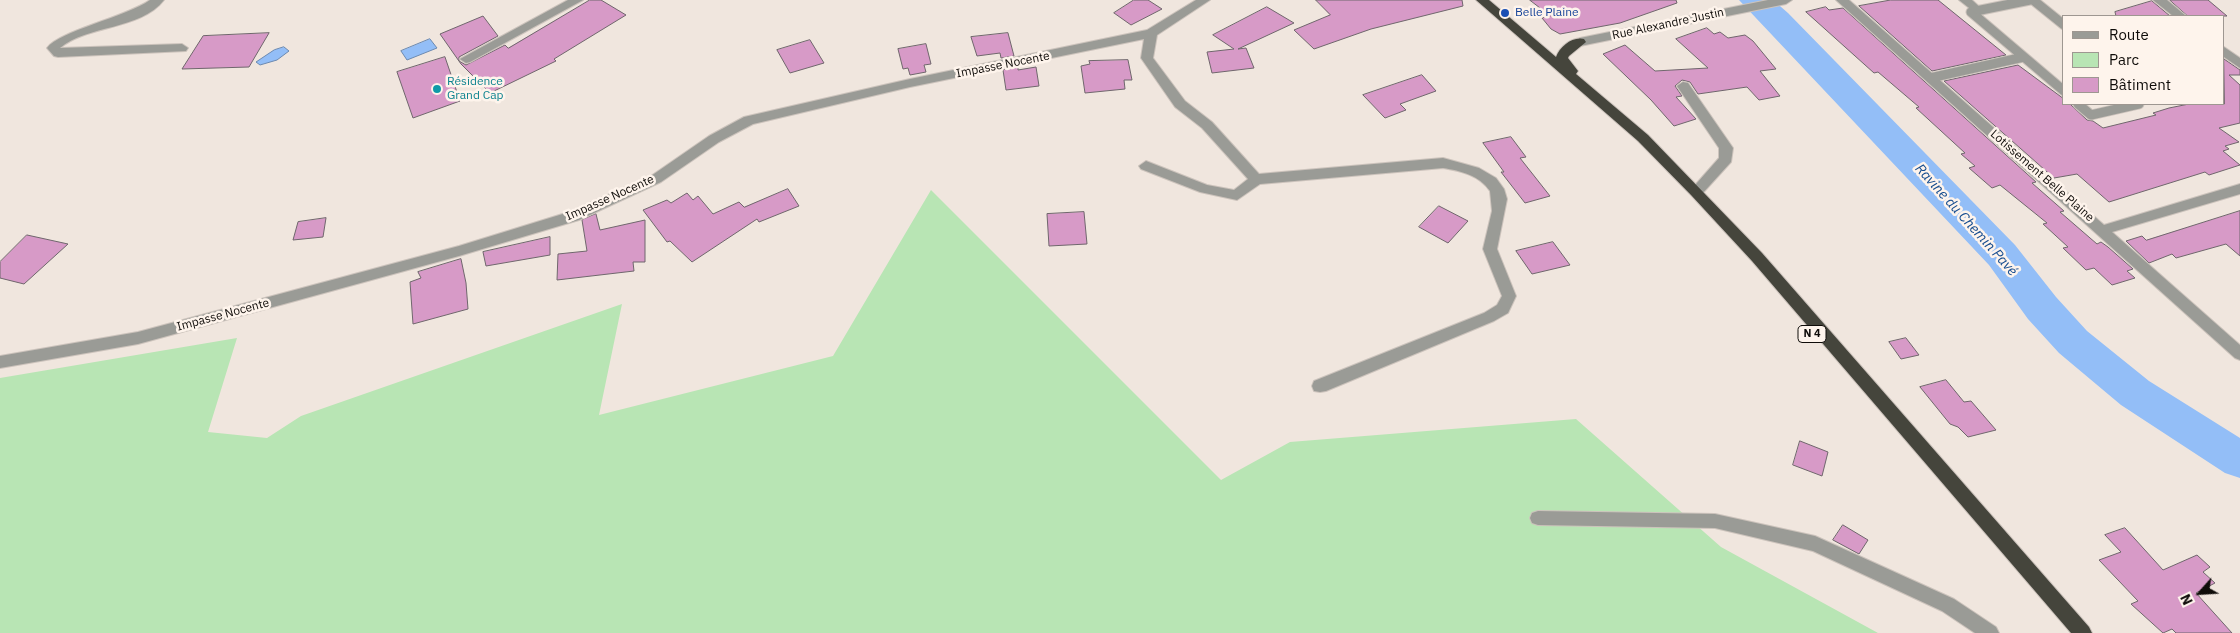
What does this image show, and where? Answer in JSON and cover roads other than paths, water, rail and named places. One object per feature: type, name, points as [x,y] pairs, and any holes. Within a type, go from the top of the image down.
[{"type":"highway","name":"N 4","points":[[1474,0],[1659,163],[1752,264],[2072,633]]},
{"type":"highway","name":"N 4","points":[[1482,0],[1642,138],[1696,192],[1770,271],[2083,633]]},
{"type":"highway","points":[[1505,19],[1515,22],[1548,44],[1580,42]]},
{"type":"highway","points":[[1580,42],[1567,49],[1562,59],[1606,101],[1607,107]]},
{"type":"street","points":[[158,0],[123,17],[60,42],[53,48],[58,53],[182,48]]},
{"type":"street","points":[[466,59],[577,0]]},
{"type":"street","name":"Impasse Nocente","points":[[0,362],[138,338],[459,251],[574,216],[656,179],[714,139],[749,120],[910,84],[1112,43],[1151,33],[1204,0]]},
{"type":"street","name":"Rue Alexandre Justin","points":[[1580,42],[1786,0]]},
{"type":"street","name":"Lotissement Belle Plaine","points":[[1842,0],[2103,230],[2240,354]]},
{"type":"street","points":[[1965,0],[1978,11]]},
{"type":"street","points":[[2159,0],[2179,15]]},
{"type":"street","points":[[1151,33],[1147,58],[1180,104],[1207,125],[1256,179]]},
{"type":"street","points":[[2225,52],[2240,64]]},
{"type":"street","points":[[1683,86],[1726,148],[1726,159],[1696,192]]},
{"type":"street","points":[[1146,166],[1205,189],[1237,195],[1256,179],[1443,163],[1469,168],[1486,176],[1498,190],[1500,209],[1490,250],[1510,296],[1503,309],[1489,317],[1320,386]]},
{"type":"street","points":[[2103,230],[2240,189]]},
{"type":"street","points":[[1538,518],[1715,522],[1816,544],[1948,605],[1990,633]]},
{"type":"lane","points":[[2062,23],[2032,0],[1971,12],[2062,89]]},
{"type":"lane","points":[[1930,78],[2024,57]]},
{"type":"lane","points":[[2079,105],[2091,115],[2135,105]]},
{"type":"water","points":[[430,39],[437,48],[407,60],[401,51]]},
{"type":"water","points":[[284,47],[289,51],[277,60],[260,65],[256,62],[274,50]]},
{"type":"waterway","name":"Ravine du Chemin Pavé","points":[[1754,0],[1777,20],[2002,255],[2042,308],[2073,342],[2135,393],[2240,460]]},
{"type":"place","name":"Belle Plaine","points":[[1505,13]]},
{"type":"place","name":"Résidence Grand Cap","points":[[437,89]]}]
